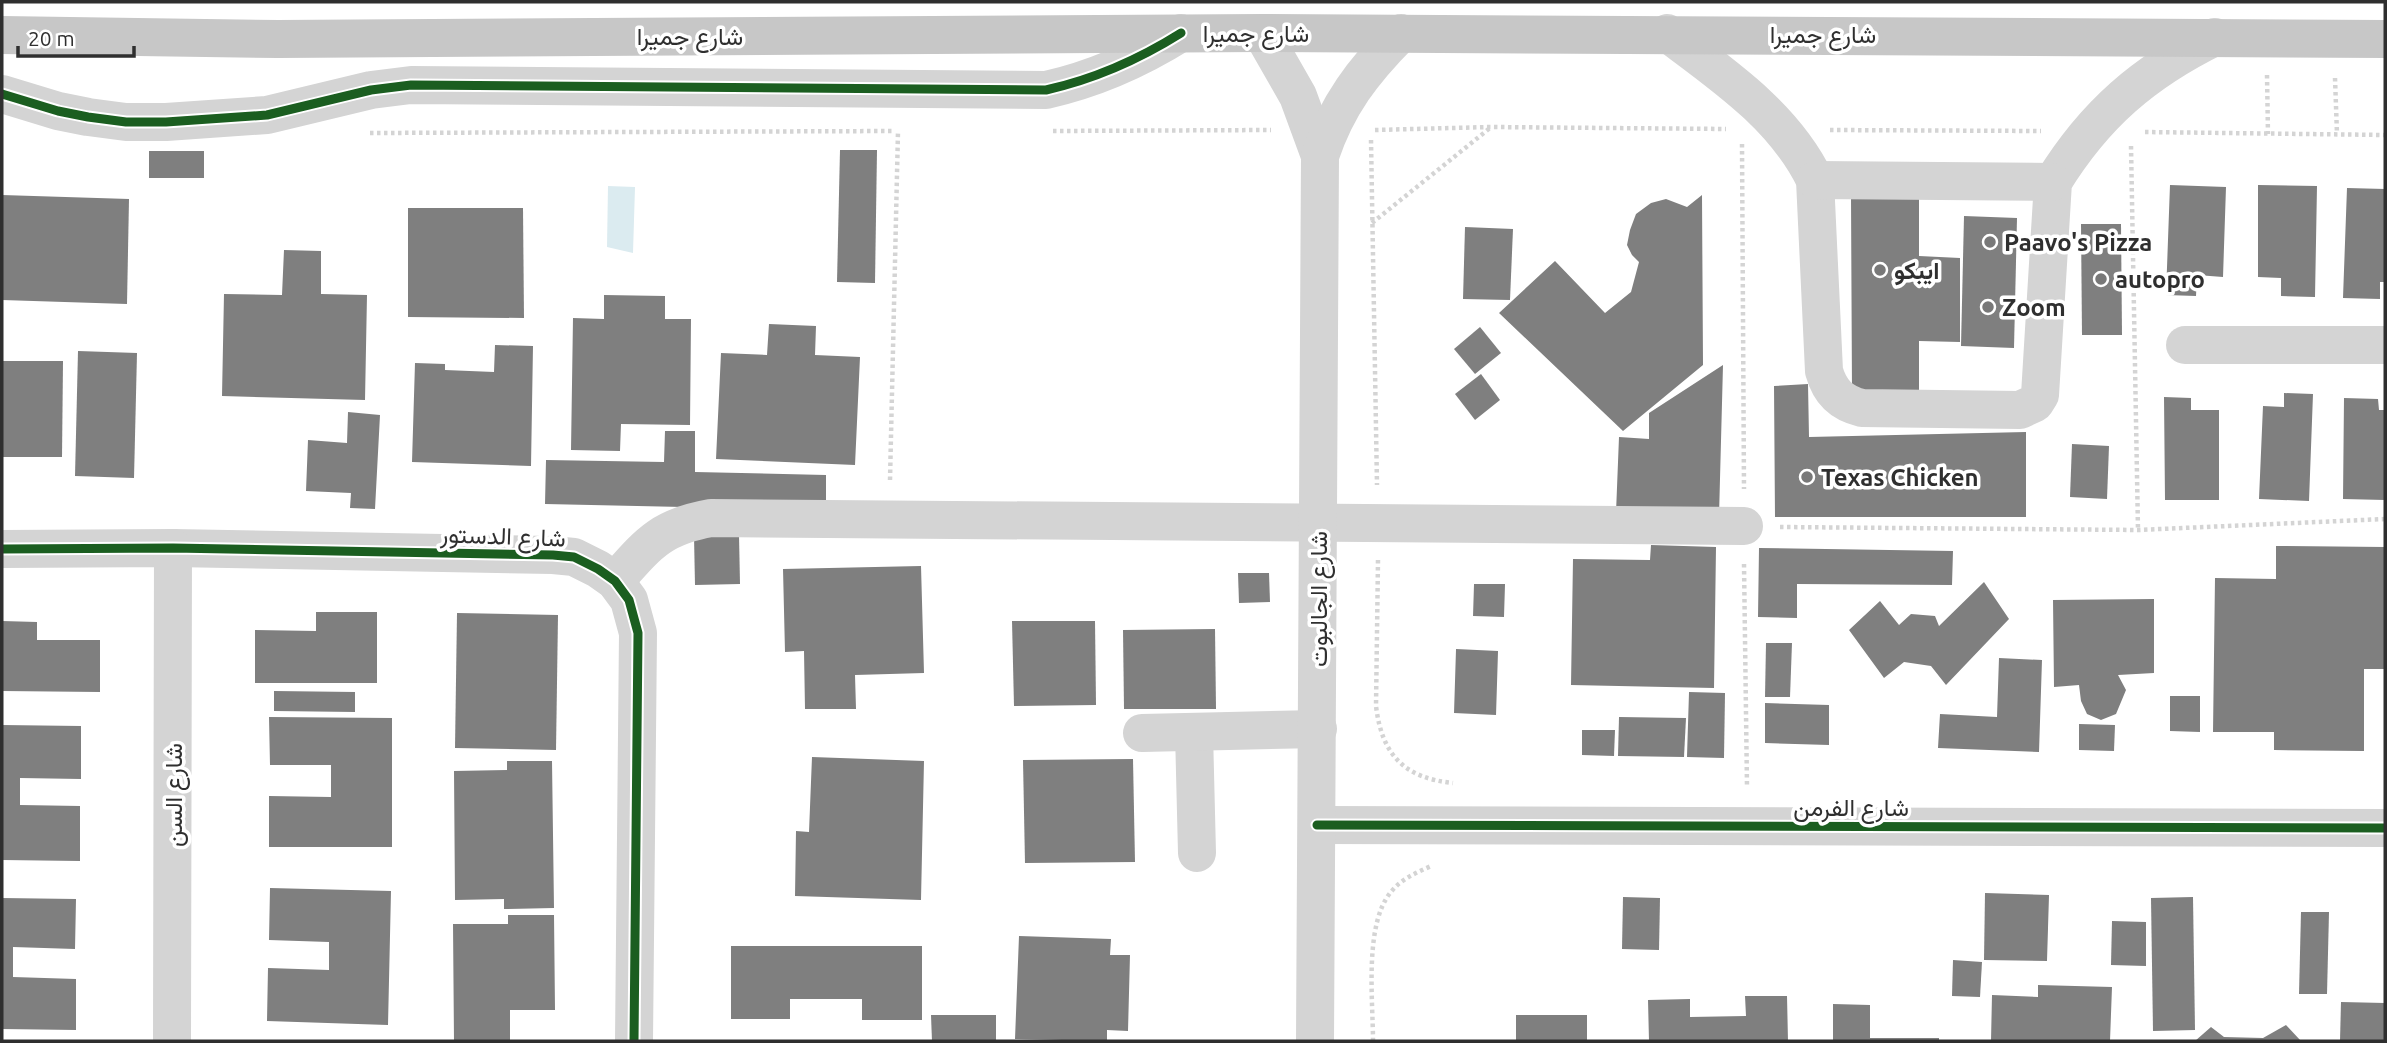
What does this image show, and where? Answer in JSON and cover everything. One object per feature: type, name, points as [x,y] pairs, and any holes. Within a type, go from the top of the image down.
[{"type":"main road","name":"شارع جميرا","points":[[2,35],[278,39],[1667,33],[2385,39]]},
{"type":"street","points":[[2,94],[88,117],[126,122],[166,122],[267,115],[360,92],[411,85],[1046,90],[1073,84],[1127,64],[1181,33]]},
{"type":"street","name":"شارع الجالبوت","points":[[1262,33],[1287,74],[1316,143],[1318,729],[1315,1041]]},
{"type":"street","name":"شارع الجالبوت","points":[[1316,143],[1329,131],[1348,94],[1372,61],[1401,33]]},
{"type":"street","points":[[1667,33],[1749,95],[1804,159],[1815,180],[1824,371],[1832,391],[1851,405],[1862,408],[2020,410],[2035,403],[2040,395],[2053,182],[2070,155],[2120,98],[2182,53],[2216,37]]},
{"type":"street","points":[[1815,180],[2053,182]]},
{"type":"street","points":[[2185,345],[2385,345]]},
{"type":"street","points":[[615,581],[647,546],[684,523],[711,518],[1744,526]]},
{"type":"street","name":"شارع الدستور","points":[[2,549],[173,548],[553,555],[575,557],[615,581],[629,600],[638,633],[634,1041]]},
{"type":"street","name":"شارع السن","points":[[172,1041],[173,548]]},
{"type":"street","points":[[1142,733],[1318,729]]},
{"type":"street","points":[[1194,732],[1197,853]]},
{"type":"street","name":"شارع الفرمن","points":[[1317,825],[2385,828]]},
{"type":"path","points":[[2267,37],[2268,134]]},
{"type":"path","points":[[2333,38],[2337,134]]},
{"type":"path","points":[[1456,783],[1430,781],[1397,760],[1379,725],[1376,706],[1378,523],[1371,130],[1490,127],[2385,135]]},
{"type":"path","points":[[1372,223],[1490,127]]},
{"type":"path","points":[[1742,129],[1748,826]]},
{"type":"path","points":[[890,519],[898,131]]},
{"type":"path","points":[[362,133],[911,131]]},
{"type":"path","points":[[1049,131],[1316,143]]},
{"type":"path","points":[[2131,132],[2138,530]]},
{"type":"path","points":[[1744,526],[2138,530],[2385,519]]},
{"type":"path","points":[[1373,1041],[1374,942],[1380,909],[1391,892],[1405,878],[1438,863]]},
{"type":"shaded area","points":[[608,186],[635,187],[633,253],[607,247]]},
{"type":"building","points":[[840,150],[877,150],[875,283],[837,282]]},
{"type":"building","points":[[149,151],[204,151],[204,178],[149,178]]},
{"type":"building","points":[[2170,185],[2226,187],[2223,277],[2197,275],[2196,296],[2166,295]]},
{"type":"building","points":[[2258,185],[2317,186],[2315,297],[2281,296],[2281,278],[2258,277]]},
{"type":"building","points":[[2347,188],[2385,189],[2385,282],[2380,282],[2380,299],[2343,298]]},
{"type":"building","points":[[2,195],[129,199],[127,304],[2,300]]},
{"type":"building","points":[[1702,195],[1703,365],[1623,431],[1499,313],[1555,261],[1605,313],[1631,292],[1639,262],[1627,245],[1636,214],[1651,203],[1666,199],[1687,207]]},
{"type":"building","points":[[1851,196],[1919,197],[1919,256],[1960,258],[1960,342],[1919,341],[1919,393],[1852,393]]},
{"type":"building","points":[[408,208],[523,208],[524,318],[408,317]]},
{"type":"building","name":"Zoom","points":[[1964,216],[2017,218],[2014,348],[1961,346]]},
{"type":"building","name":"autopro","points":[[2081,224],[2121,224],[2122,335],[2082,335]]},
{"type":"building","points":[[1465,227],[1513,229],[1510,300],[1463,299]]},
{"type":"building","points":[[284,250],[321,251],[321,294],[367,295],[365,400],[222,396],[224,294],[282,295]]},
{"type":"building","points":[[604,295],[665,296],[665,319],[691,319],[690,425],[621,424],[620,451],[571,450],[573,318],[604,319]]},
{"type":"building","points":[[769,324],[816,326],[815,355],[860,357],[855,465],[716,459],[721,353],[767,355]]},
{"type":"building","points":[[1480,327],[1501,353],[1475,374],[1454,349]]},
{"type":"building","points":[[495,345],[533,346],[531,466],[412,462],[415,363],[445,364],[445,370],[494,372]]},
{"type":"building","points":[[78,351],[137,353],[134,478],[75,476]]},
{"type":"building","points":[[2,361],[63,361],[62,457],[2,457]]},
{"type":"building","points":[[1723,365],[1719,517],[1616,513],[1619,437],[1649,439],[1649,413]]},
{"type":"building","points":[[1481,374],[1500,400],[1475,420],[1455,394]]},
{"type":"building","points":[[1808,384],[1809,437],[2026,432],[2026,517],[1775,517],[1774,386]]},
{"type":"building","points":[[2284,393],[2313,394],[2309,501],[2259,499],[2263,406],[2284,407]]},
{"type":"building","points":[[2164,397],[2191,398],[2191,410],[2219,410],[2219,500],[2165,500]]},
{"type":"building","points":[[2344,398],[2378,399],[2379,410],[2385,410],[2385,500],[2343,499]]},
{"type":"building","points":[[348,412],[380,415],[375,509],[350,508],[351,493],[306,491],[308,440],[347,443]]},
{"type":"building","points":[[665,431],[695,431],[695,472],[826,475],[826,510],[545,504],[546,460],[664,462]]},
{"type":"building","points":[[2072,444],[2109,446],[2107,499],[2070,497]]},
{"type":"building","points":[[739,535],[740,584],[695,585],[694,536]]},
{"type":"building","points":[[1651,545],[1716,547],[1714,688],[1571,685],[1573,559],[1650,560]]},
{"type":"building","points":[[2276,546],[2385,547],[2385,669],[2364,669],[2364,751],[2274,750],[2274,732],[2213,732],[2215,578],[2276,579]]},
{"type":"building","points":[[1759,548],[1953,551],[1952,585],[1797,584],[1797,618],[1758,617]]},
{"type":"building","points":[[921,566],[924,673],[855,675],[856,709],[805,709],[804,651],[785,652],[783,569]]},
{"type":"building","points":[[1238,573],[1269,573],[1270,602],[1239,603]]},
{"type":"building","points":[[1984,582],[2009,619],[1946,685],[1931,666],[1904,662],[1884,678],[1849,630],[1880,601],[1899,625],[1911,614],[1935,616],[1939,626]]},
{"type":"building","points":[[1474,584],[1505,584],[1504,617],[1473,616]]},
{"type":"building","points":[[2154,599],[2154,673],[2118,675],[2126,690],[2116,714],[2101,720],[2087,714],[2081,701],[2079,685],[2054,687],[2053,600]]},
{"type":"building","points":[[316,612],[377,612],[377,683],[255,683],[255,630],[316,631]]},
{"type":"building","points":[[457,613],[558,615],[556,750],[455,748]]},
{"type":"building","points":[[2,621],[37,622],[37,640],[100,640],[100,692],[2,691]]},
{"type":"building","points":[[1012,621],[1095,621],[1096,705],[1014,706]]},
{"type":"building","points":[[1215,629],[1216,709],[1124,709],[1123,630]]},
{"type":"building","points":[[1766,643],[1792,643],[1790,697],[1765,697]]},
{"type":"building","points":[[1456,649],[1498,651],[1496,715],[1454,713]]},
{"type":"building","points":[[1999,658],[2042,660],[2039,752],[1938,748],[1940,714],[1997,717]]},
{"type":"building","points":[[274,691],[355,692],[355,712],[274,711]]},
{"type":"building","points":[[1689,692],[1725,693],[1724,758],[1687,757]]},
{"type":"building","points":[[2170,696],[2200,696],[2200,732],[2170,731]]},
{"type":"building","points":[[1765,703],[1829,705],[1829,745],[1765,743]]},
{"type":"building","points":[[269,717],[392,718],[392,847],[269,847],[269,796],[331,797],[331,765],[270,765]]},
{"type":"building","points":[[1619,717],[1686,718],[1684,757],[1618,756]]},
{"type":"building","points":[[2079,724],[2115,725],[2114,751],[2079,750]]},
{"type":"building","points":[[2,725],[81,726],[81,779],[20,778],[20,805],[80,806],[80,861],[2,860]]},
{"type":"building","points":[[1582,730],[1615,730],[1614,756],[1582,755]]},
{"type":"building","points":[[812,757],[924,761],[921,900],[795,896],[796,831],[809,832]]},
{"type":"building","points":[[1133,759],[1135,862],[1025,863],[1023,760]]},
{"type":"building","points":[[507,761],[552,761],[554,908],[504,909],[504,899],[455,900],[454,771],[507,770]]},
{"type":"building","points":[[270,888],[391,891],[388,1025],[267,1021],[268,968],[329,970],[329,942],[269,940]]},
{"type":"building","points":[[1985,893],[2049,895],[2047,961],[1984,960]]},
{"type":"building","points":[[1623,897],[1660,898],[1659,950],[1622,949]]},
{"type":"building","points":[[2193,897],[2195,1030],[2153,1031],[2151,898]]},
{"type":"building","points":[[2,898],[76,899],[75,949],[13,947],[13,977],[76,979],[76,1030],[2,1029]]},
{"type":"building","points":[[2301,912],[2329,912],[2327,994],[2299,994]]},
{"type":"building","points":[[508,915],[554,915],[555,1010],[510,1010],[510,1041],[454,1041],[453,924],[508,924]]},
{"type":"building","points":[[2112,921],[2146,922],[2146,966],[2111,965]]},
{"type":"building","points":[[1019,936],[1111,939],[1110,955],[1130,955],[1128,1031],[1107,1030],[1107,1041],[1015,1039]]},
{"type":"building","points":[[731,946],[922,946],[922,1020],[862,1020],[862,999],[790,999],[790,1019],[731,1019]]},
{"type":"building","points":[[1953,960],[1982,962],[1980,997],[1952,996]]},
{"type":"building","points":[[2038,985],[2112,987],[2110,1041],[1991,1041],[1992,995],[2038,997]]},
{"type":"building","points":[[1745,996],[1787,996],[1788,1041],[1649,1041],[1648,1000],[1690,999],[1690,1017],[1746,1016]]},
{"type":"building","points":[[2341,1002],[2385,1003],[2385,1041],[2340,1041]]},
{"type":"building","points":[[1833,1004],[1870,1005],[1870,1038],[1939,1038],[1939,1041],[1833,1041]]},
{"type":"building","points":[[931,1015],[996,1015],[996,1041],[932,1041]]},
{"type":"building","points":[[1516,1015],[1587,1015],[1587,1041],[1516,1041]]},
{"type":"building","points":[[2286,1025],[2301,1041],[2195,1041],[2211,1027],[2224,1037],[2263,1038]]},
{"type":"cycle path","points":[[2,94],[88,117],[126,122],[166,122],[267,115],[371,90],[411,85],[1046,90],[1116,68],[1181,33]]},
{"type":"cycle path","points":[[2,549],[173,548],[553,555],[574,557],[615,581],[629,600],[638,633],[634,1041]]},
{"type":"cycle path","points":[[1317,825],[2385,828]]},
{"type":"place","name":"Paavo's Pizza","points":[[1990,242]]},
{"type":"place","name":"ايبكو","points":[[1880,270]]},
{"type":"place","name":"autopro","points":[[2101,279]]},
{"type":"place","name":"Zoom","points":[[1988,307]]},
{"type":"place","name":"Texas Chicken","points":[[1807,477]]}]
